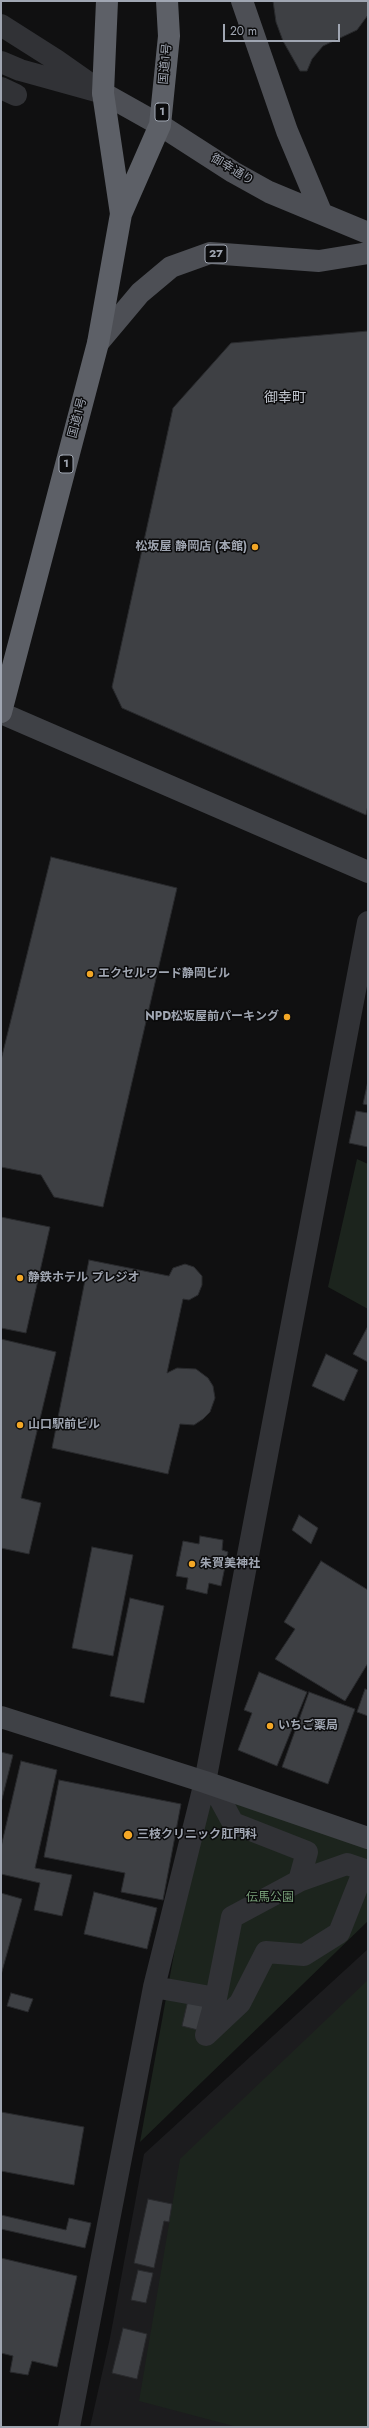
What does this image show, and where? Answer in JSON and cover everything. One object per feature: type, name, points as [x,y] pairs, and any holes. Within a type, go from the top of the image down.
[{"type":"highway","name":"国道1号","points":[[107,1],[103,94],[121,214]]},
{"type":"highway","name":"国道1号","points":[[1,712],[98,343],[121,214],[160,125],[169,36],[167,1]]},
{"type":"main road","points":[[242,1],[287,132],[321,212]]},
{"type":"main road","name":"御幸通り","points":[[103,94],[160,125],[233,172],[269,192],[368,232]]},
{"type":"main road","name":"27","points":[[98,343],[140,292],[172,267],[210,253],[320,261],[368,253]]},
{"type":"street","points":[[10,31],[103,94]]},
{"type":"street","points":[[11,66],[103,94]]},
{"type":"street","points":[[1,712],[368,872]]},
{"type":"street","points":[[69,2427],[154,1987],[209,1784],[368,922]]},
{"type":"street","points":[[1,1717],[209,1784],[368,1838]]},
{"type":"street","points":[[209,1784],[233,1823],[307,1852],[299,1881]]},
{"type":"street","points":[[347,1864],[366,1871],[339,1933],[304,1955],[266,1952],[240,2003],[206,2035],[216,1998],[232,1917],[299,1881],[347,1864]]},
{"type":"street","points":[[154,1987],[216,1998]]},
{"type":"shaded area","points":[[368,1949],[368,2427],[90,2427],[110,2338],[144,2154]]},
{"type":"green space","points":[[357,1159],[368,1164],[368,1309],[328,1287]]},
{"type":"green space","name":"伝馬公園","points":[[205,1782],[368,1843],[368,1921],[140,2142]]},
{"type":"green space","points":[[368,1980],[368,2427],[237,2427],[139,2401],[180,2159]]},
{"type":"building","points":[[273,1],[368,1],[368,15],[357,30],[323,46],[312,59],[307,71],[300,71],[283,41],[276,22]]},
{"type":"building","name":"松坂屋 静岡店 (本館)","points":[[368,331],[368,805],[366,815],[122,708],[112,687],[173,408],[231,343]]},
{"type":"building","name":"エクセルワード静岡ビル","points":[[51,857],[177,888],[103,1207],[54,1197],[41,1175],[1,1167],[1,1060]]},
{"type":"building","points":[[368,1081],[368,1105],[363,1104]]},
{"type":"building","points":[[356,1111],[368,1113],[368,1147],[349,1143]]},
{"type":"building","name":"静鉄ホテル プレジオ","points":[[1,1217],[50,1227],[26,1333],[1,1328]]},
{"type":"building","points":[[89,1260],[169,1276],[173,1268],[185,1264],[194,1267],[202,1276],[202,1285],[198,1295],[189,1300],[183,1299],[167,1373],[177,1368],[196,1369],[208,1378],[213,1386],[215,1398],[210,1412],[203,1419],[194,1425],[180,1424],[168,1474],[52,1448]]},
{"type":"building","points":[[368,1326],[368,1362],[353,1354]]},
{"type":"building","name":"山口駅前ビル","points":[[1,1339],[56,1352],[21,1498],[41,1503],[29,1554],[1,1548]]},
{"type":"building","points":[[326,1354],[358,1370],[344,1401],[312,1386]]},
{"type":"building","points":[[299,1515],[318,1528],[311,1544],[292,1530]]},
{"type":"building","points":[[200,1536],[223,1540],[222,1550],[228,1552],[221,1586],[209,1583],[207,1594],[186,1589],[188,1578],[176,1576],[183,1541],[199,1544]]},
{"type":"building","points":[[92,1547],[133,1555],[113,1656],[72,1648]]},
{"type":"building","points":[[321,1561],[368,1590],[368,1663],[345,1701],[275,1659],[295,1629],[284,1622]]},
{"type":"building","points":[[130,1598],[164,1606],[144,1703],[110,1696]]},
{"type":"building","points":[[259,1672],[307,1692],[277,1766],[238,1750],[252,1713],[244,1710]]},
{"type":"building","points":[[365,1689],[368,1690],[368,1716],[357,1712]]},
{"type":"building","points":[[309,1692],[355,1709],[328,1784],[282,1767]]},
{"type":"building","points":[[1,1752],[13,1755],[1,1803]]},
{"type":"building","points":[[21,1761],[57,1770],[35,1868],[72,1875],[62,1916],[34,1910],[40,1883],[1,1874],[1,1847]]},
{"type":"building","points":[[59,1780],[181,1804],[163,1900],[121,1892],[125,1873],[44,1857]]},
{"type":"building","points":[[94,1892],[157,1908],[147,1949],[84,1934]]},
{"type":"building","points":[[1,1893],[22,1899],[1,1975]]},
{"type":"building","points":[[11,1993],[33,1999],[28,2012],[7,2006]]},
{"type":"building","points":[[188,2000],[204,2004],[198,2030],[182,2026]]},
{"type":"building","points":[[1,2112],[84,2127],[74,2185],[1,2171]]},
{"type":"building","points":[[148,2199],[172,2204],[169,2222],[164,2221],[154,2268],[134,2263]]},
{"type":"building","points":[[1,2215],[66,2230],[69,2218],[91,2223],[85,2248],[1,2229]]},
{"type":"building","points":[[1,2258],[77,2276],[57,2367],[32,2361],[28,2375],[10,2372],[13,2356],[1,2353]]},
{"type":"building","points":[[138,2270],[153,2273],[146,2303],[131,2300]]},
{"type":"building","points":[[123,2328],[147,2334],[137,2379],[112,2373]]},
{"type":"place","name":"松坂屋 静岡店 (本館)","points":[[255,547]]},
{"type":"place","name":"エクセルワード静岡ビル","points":[[90,974]]},
{"type":"place","name":"NPD松坂屋前パーキング","points":[[287,1017]]},
{"type":"place","name":"静鉄ホテル プレジオ","points":[[20,1278]]},
{"type":"place","name":"山口駅前ビル","points":[[20,1425]]},
{"type":"place","name":"朱賀美神社","points":[[192,1564]]},
{"type":"place","name":"いちご薬局","points":[[270,1726]]},
{"type":"place","name":"三枝クリニック肛門科","points":[[128,1835]]},
{"type":"district","name":"御幸町","points":[[285,399]]}]
